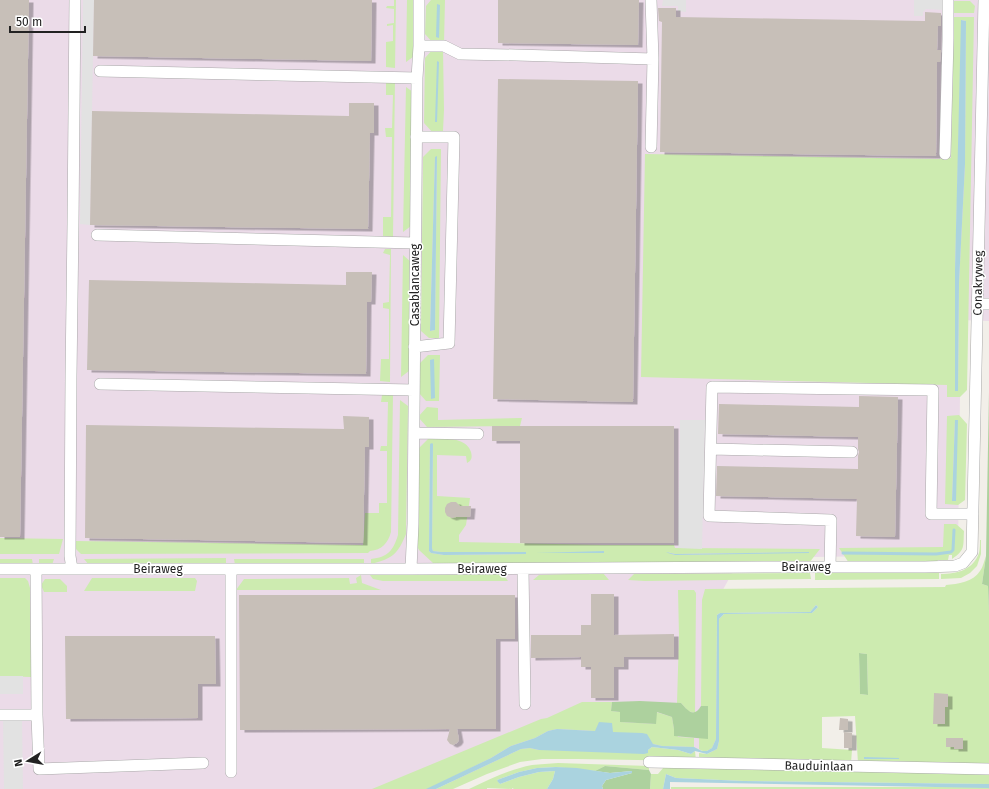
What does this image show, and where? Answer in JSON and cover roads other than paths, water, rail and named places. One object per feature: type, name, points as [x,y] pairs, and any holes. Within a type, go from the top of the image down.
[{"type":"street","points":[[72,569],[70,556],[70,392],[75,0]]},
{"type":"street","name":"Casablancaweg","points":[[411,569],[419,0]]},
{"type":"street","points":[[650,147],[653,59],[651,0]]},
{"type":"street","points":[[945,154],[948,0]]},
{"type":"street","name":"Conakryweg","points":[[963,563],[972,552],[977,304],[984,251],[984,0]]},
{"type":"street","points":[[419,46],[444,46],[460,54],[653,59]]},
{"type":"street","points":[[100,71],[417,78]]},
{"type":"street","points":[[414,347],[449,343],[454,137],[416,136]]},
{"type":"street","points":[[97,235],[415,243]]},
{"type":"street","points":[[977,304],[989,304]]},
{"type":"street","points":[[100,384],[414,390]]},
{"type":"street","points":[[830,567],[831,520],[710,516],[712,387],[934,390],[931,514],[973,514]]},
{"type":"street","points":[[414,433],[478,434]]},
{"type":"street","points":[[711,449],[852,452]]},
{"type":"street","name":"Beiraweg","points":[[0,570],[830,567],[955,566],[963,563]]},
{"type":"street","points":[[36,569],[39,769],[203,763]]},
{"type":"street","points":[[231,569],[231,772]]},
{"type":"street","points":[[523,569],[525,704]]},
{"type":"street","points":[[0,715],[37,715]]},
{"type":"street","name":"Bauduinlaan","points":[[649,762],[989,769]]},
{"type":"water","points":[[437,4],[440,5],[439,38],[436,37]]},
{"type":"water","points":[[961,20],[966,21],[965,164],[959,283],[958,391],[955,391],[955,270]]},
{"type":"water","points":[[437,61],[439,62],[437,122],[435,122]]},
{"type":"water","points":[[437,156],[435,330],[430,331],[435,157]]},
{"type":"water","points":[[434,359],[435,398],[431,399],[430,360]]},
{"type":"water","points":[[955,420],[958,420],[956,501],[952,501]]},
{"type":"water","points":[[432,443],[433,551],[526,552],[526,554],[444,555],[431,553],[429,551],[430,444]]},
{"type":"water","points":[[604,551],[604,553],[536,553]]},
{"type":"water","points":[[666,552],[675,554],[809,553],[675,555]]},
{"type":"water","points":[[816,605],[818,607],[812,613],[724,614],[719,619],[719,741],[717,749],[707,754],[695,751],[691,754],[678,750],[652,747],[648,750],[648,753],[644,754],[539,750],[530,748],[521,749],[436,789],[426,789],[491,758],[511,746],[535,738],[548,731],[557,729],[595,731],[599,722],[612,723],[613,732],[647,734],[653,744],[662,746],[694,747],[702,751],[707,751],[712,748],[716,739],[717,615],[720,613],[810,612]]},
{"type":"water","points":[[864,757],[899,758],[899,759],[864,759]]},
{"type":"water","points":[[537,768],[577,768],[610,773],[632,771],[632,773],[606,780],[602,786],[603,789],[547,789],[553,779],[555,771],[539,772],[500,784],[497,780],[519,772]]},
{"type":"water","points":[[666,774],[676,778],[744,781],[989,784],[989,788],[670,782],[670,789],[663,789]]},
{"type":"waterway","points":[[843,553],[936,554],[951,552],[953,550],[954,530]]}]
